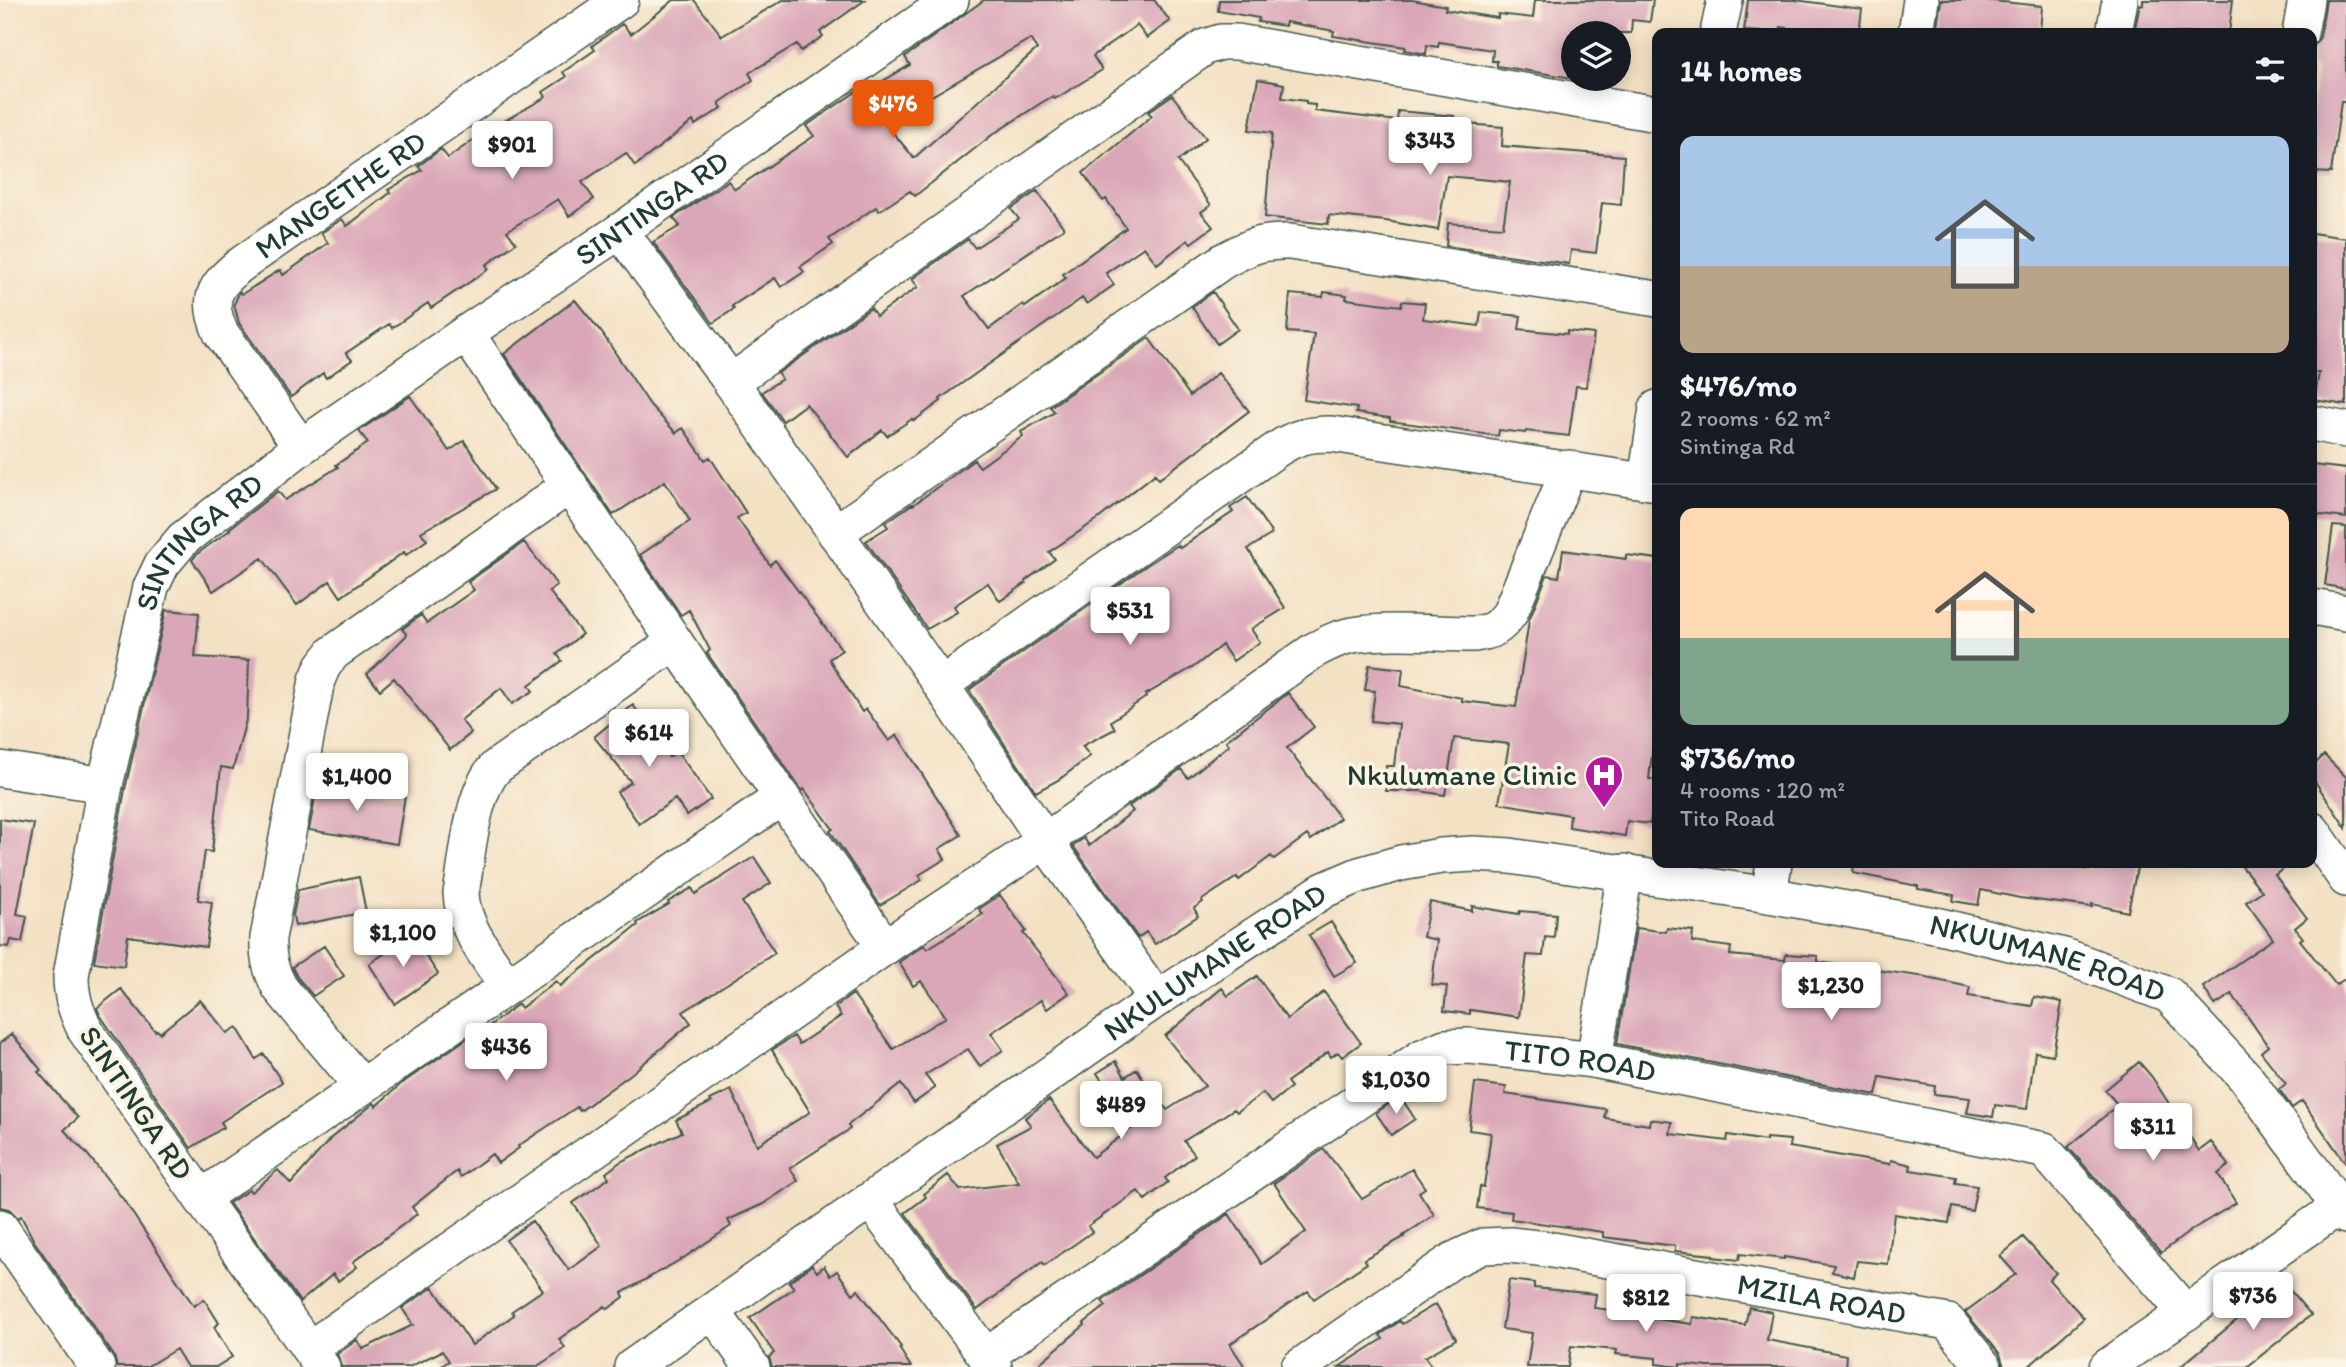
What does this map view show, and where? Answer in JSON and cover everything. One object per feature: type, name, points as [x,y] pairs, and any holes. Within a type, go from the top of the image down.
[{"type":"street","name":"MANGETHE RD","points":[[301,447],[221,333],[214,318],[212,302],[216,288],[240,265],[621,0]]},
{"type":"street","name":"SINTINGA RD","points":[[315,1358],[85,1030],[71,996],[71,976],[105,785],[151,587],[162,564],[183,539],[301,447],[620,231],[951,0]]},
{"type":"street","points":[[1719,28],[1724,0]]},
{"type":"street","points":[[1917,28],[1921,0]]},
{"type":"street","points":[[2115,28],[2120,0]]},
{"type":"street","points":[[2301,28],[2306,0]]},
{"type":"street","points":[[731,382],[1205,47],[1221,42],[1237,42],[1652,113]]},
{"type":"street","points":[[620,231],[731,382],[941,685],[1045,841],[1157,999]]},
{"type":"street","points":[[835,533],[1223,261],[1266,241],[1290,242],[1652,298]]},
{"type":"street","points":[[466,333],[886,947]]},
{"type":"street","points":[[2317,424],[2346,430]]},
{"type":"street","points":[[941,685],[1291,439],[1308,434],[1331,434],[1652,482]]},
{"type":"street","points":[[315,1358],[886,947],[1045,841],[1313,651],[1352,635],[1474,634],[1490,632],[1502,625],[1510,613],[1569,468]]},
{"type":"street","points":[[361,1085],[280,988],[267,956],[268,938],[317,680],[333,653],[570,485]]},
{"type":"street","points":[[2317,608],[2346,613]]},
{"type":"street","points":[[507,986],[466,922],[461,908],[461,893],[479,796],[486,778],[496,767],[675,642]]},
{"type":"street","points":[[0,769],[105,785]]},
{"type":"street","points":[[201,1198],[361,1085],[782,797]]},
{"type":"street","points":[[2317,837],[2346,879]]},
{"type":"street","name":"NKULUMANE ROAD","points":[[632,1367],[1157,999],[1324,890],[1359,875],[1401,863],[1473,853],[1625,872],[1772,879]]},
{"type":"street","points":[[1594,1060],[1625,872]]},
{"type":"street","name":"NKUUMANE ROAD","points":[[1772,879],[1940,926],[2064,956],[2169,995],[2246,1079],[2342,1212]]},
{"type":"street","name":"TITO ROAD","points":[[990,1362],[1422,1057],[1445,1047],[1470,1046],[1594,1060],[2044,1150],[2186,1314]]},
{"type":"street","points":[[871,1201],[990,1362]]},
{"type":"street","points":[[2107,1367],[2342,1212]]},
{"type":"street","points":[[0,1227],[97,1367]]},
{"type":"street","name":"MZILA ROAD","points":[[1299,1367],[1453,1260],[1483,1246],[1510,1245],[1547,1249],[1948,1322],[1984,1367]]},
{"type":"street","points":[[713,1312],[752,1367]]},
{"type":"building","points":[[674,0],[694,0],[722,36],[783,0],[865,0],[820,32],[823,36],[801,51],[797,44],[749,73],[753,80],[719,103],[722,108],[695,125],[693,121],[635,166],[626,153],[582,182],[594,199],[569,216],[558,199],[507,231],[516,243],[486,265],[489,269],[431,308],[428,303],[392,328],[389,324],[346,353],[352,360],[326,378],[323,373],[291,397],[239,323],[234,304],[239,293],[242,294],[280,270],[283,275],[328,243],[321,233],[342,219],[347,226],[390,193],[388,190],[422,170],[418,166],[441,149],[448,158],[480,135],[546,97],[543,92],[566,77],[563,72],[595,50],[592,46],[622,24],[631,34]]},
{"type":"building","points":[[984,0],[1154,0],[1170,21],[1147,38],[1137,25],[1093,56],[1102,70],[1055,99],[1053,96],[1041,103],[992,135],[915,196],[910,191],[879,211],[876,207],[829,239],[833,244],[800,267],[804,272],[781,287],[775,278],[732,306],[734,309],[713,323],[653,242],[680,226],[673,218],[728,181],[735,189],[814,136],[806,126],[863,87],[866,91],[910,65],[905,57]],"holes":[[[1030,39],[1037,49],[914,158],[885,123]]]},
{"type":"building","points":[[1219,0],[1412,0],[1446,6],[1445,10],[1498,18],[1498,14],[1533,18],[1535,0],[1653,0],[1650,22],[1632,20],[1631,33],[1631,21],[1561,21],[1561,76],[1497,66],[1497,61],[1492,61],[1493,50],[1439,42],[1438,47],[1427,45],[1426,54],[1405,50],[1406,47],[1333,36],[1334,31],[1286,22],[1285,26],[1258,22],[1259,18],[1218,11]]},
{"type":"building","points":[[1748,0],[1795,0],[1862,9],[1860,28],[1744,28]]},
{"type":"building","points":[[1941,0],[1983,0],[2042,6],[2040,28],[1937,28]]},
{"type":"building","points":[[2143,0],[2233,0],[2230,28],[2135,28],[2140,4],[2143,5]]},
{"type":"building","points":[[2326,0],[2346,0],[2346,102],[2341,102],[2331,173],[2317,172],[2317,42]]},
{"type":"building","points":[[1258,79],[1284,84],[1282,98],[1306,101],[1306,104],[1315,105],[1315,111],[1397,121],[1398,111],[1454,116],[1454,123],[1503,127],[1502,146],[1624,156],[1621,205],[1602,203],[1596,253],[1571,250],[1569,264],[1446,246],[1448,223],[1503,227],[1510,182],[1447,176],[1438,230],[1329,215],[1328,224],[1265,217],[1272,133],[1249,130]]},
{"type":"building","points":[[1172,95],[1206,138],[1178,161],[1211,205],[1201,212],[1213,227],[1191,243],[1188,240],[1157,264],[1144,247],[1106,273],[1114,285],[1087,304],[1082,298],[940,399],[941,401],[914,421],[912,419],[887,436],[882,430],[848,457],[806,404],[783,421],[762,392],[782,379],[778,373],[871,308],[876,316],[918,287],[912,279],[968,239],[975,248],[1019,219],[1011,209],[1037,191],[1064,228],[964,296],[989,329],[1066,278],[1063,274],[1126,228],[1106,199],[1103,201],[1083,173],[1152,116],[1148,112]]},
{"type":"building","points":[[2317,234],[2346,238],[2346,405],[2317,400]]},
{"type":"building","points":[[1213,292],[1238,329],[1217,344],[1192,307]]},
{"type":"building","points":[[1324,292],[1347,295],[1346,299],[1401,306],[1402,301],[1425,303],[1423,319],[1479,326],[1481,312],[1521,316],[1519,329],[1594,334],[1586,387],[1576,386],[1569,436],[1499,430],[1498,436],[1390,421],[1390,418],[1356,413],[1357,408],[1304,400],[1314,334],[1287,332],[1290,294],[1323,297]]},
{"type":"building","points":[[575,300],[602,333],[650,405],[676,433],[683,428],[705,460],[710,457],[746,513],[737,518],[770,565],[775,560],[842,650],[829,659],[862,712],[866,709],[889,741],[897,735],[961,835],[939,849],[945,859],[919,875],[922,880],[880,905],[830,831],[833,829],[804,789],[802,791],[707,653],[710,650],[689,610],[681,615],[640,555],[690,521],[665,481],[613,515],[504,354]]},
{"type":"building","points":[[1149,338],[1190,396],[1218,373],[1249,411],[1159,479],[1155,474],[1098,519],[1049,552],[1055,559],[1000,601],[988,583],[954,606],[957,612],[927,629],[866,541],[888,527],[885,523],[974,460],[980,467],[1023,436],[1021,432],[1055,412],[1050,407]]},
{"type":"building","points":[[410,396],[449,451],[464,441],[496,489],[421,532],[427,540],[406,555],[404,552],[341,597],[330,581],[297,605],[262,558],[213,591],[192,560],[197,554],[278,491],[285,500],[338,467],[336,465],[368,443],[359,431]]},
{"type":"building","points":[[2317,466],[2346,469],[2346,518],[2317,515]]},
{"type":"building","points":[[1247,497],[1272,534],[1248,549],[1285,608],[1251,629],[1260,642],[1233,661],[1222,645],[1195,666],[1145,695],[1146,697],[1111,721],[1115,729],[1082,746],[1090,756],[1060,779],[1036,792],[969,690],[1147,565],[1178,545],[1180,548],[1233,512],[1230,508]]},
{"type":"building","points":[[2333,526],[2346,527],[2346,589],[2325,585]]},
{"type":"building","points":[[524,542],[557,585],[549,591],[582,634],[557,654],[562,661],[529,685],[533,691],[512,704],[501,688],[461,720],[471,733],[450,750],[394,678],[380,690],[367,674],[407,635],[402,629],[421,615],[427,623],[474,590],[468,582]]},
{"type":"building","points":[[1563,550],[1626,559],[1626,555],[1652,558],[1650,824],[1627,821],[1625,836],[1569,827],[1570,815],[1499,803],[1509,744],[1454,738],[1445,795],[1420,791],[1386,791],[1386,766],[1394,766],[1399,724],[1371,721],[1375,691],[1365,690],[1369,665],[1403,669],[1401,686],[1462,698],[1462,701],[1516,707],[1529,620],[1547,575],[1559,577]]},
{"type":"building","points":[[166,610],[199,613],[195,657],[249,660],[247,716],[233,769],[221,767],[212,852],[205,851],[198,900],[212,902],[206,947],[128,936],[124,966],[94,962],[125,789]]},
{"type":"building","points":[[1288,693],[1314,727],[1287,748],[1340,818],[1311,840],[1307,835],[1274,859],[1271,856],[1239,880],[1237,877],[1202,900],[1203,902],[1194,908],[1198,916],[1155,944],[1146,932],[1138,938],[1073,846],[1084,838],[1089,846],[1133,811],[1129,806],[1181,769],[1188,778],[1229,745],[1226,741]]},
{"type":"building","points":[[633,705],[669,757],[677,751],[711,799],[687,816],[675,799],[639,824],[617,792],[631,782],[594,737]]},
{"type":"building","points":[[2324,755],[2346,777],[2346,828],[2317,784],[2317,762]]},
{"type":"building","points":[[318,782],[405,796],[397,844],[309,830]]},
{"type":"building","points":[[0,819],[34,824],[17,914],[27,916],[22,942],[11,940],[9,947],[0,946]]},
{"type":"building","points":[[754,857],[771,883],[742,902],[775,953],[683,1012],[691,1023],[631,1074],[580,1111],[577,1107],[518,1146],[519,1148],[498,1163],[492,1154],[461,1177],[457,1171],[412,1207],[417,1214],[353,1262],[357,1267],[338,1281],[333,1274],[300,1302],[229,1203],[249,1190],[251,1192],[278,1170],[291,1184],[331,1138],[374,1103],[376,1106],[401,1084],[482,1028],[484,1030],[518,1004],[521,1008],[556,981],[560,986],[638,925],[637,923],[669,904],[668,902],[692,888],[695,894]]},
{"type":"building","points":[[1854,868],[2137,868],[2128,912],[2092,904],[2092,907],[2020,898],[1981,890],[1978,905],[1953,901],[1954,895],[1853,873]]},
{"type":"building","points":[[2243,868],[2284,868],[2275,875],[2307,918],[2295,928],[2303,938],[2300,940],[2336,985],[2346,978],[2346,1164],[2302,1101],[2292,1108],[2279,1089],[2286,1084],[2261,1052],[2268,1046],[2232,994],[2215,1005],[2203,987],[2273,939],[2246,902],[2262,891]]},
{"type":"building","points":[[359,877],[366,912],[295,926],[293,915],[298,890]]},
{"type":"building","points":[[1000,895],[1026,931],[1023,933],[1069,993],[1047,1009],[1041,1000],[991,1033],[1003,1050],[980,1066],[968,1049],[925,1075],[935,1088],[914,1103],[901,1084],[848,1125],[850,1129],[790,1168],[798,1181],[763,1204],[728,1220],[731,1226],[685,1257],[622,1293],[624,1297],[608,1309],[605,1306],[559,1339],[565,1348],[536,1367],[440,1367],[449,1361],[442,1351],[409,1367],[342,1367],[337,1354],[357,1340],[363,1349],[413,1325],[402,1308],[433,1287],[472,1345],[514,1315],[512,1311],[543,1290],[506,1240],[532,1221],[569,1270],[602,1246],[573,1203],[609,1178],[606,1173],[620,1162],[682,1132],[676,1120],[712,1102],[710,1100],[731,1090],[757,1145],[810,1112],[772,1050],[794,1036],[799,1044],[841,1016],[835,1007],[853,994],[893,1049],[946,1017],[921,981],[913,986],[899,962],[924,945],[927,949],[983,914],[979,909]]},
{"type":"building","points":[[1430,902],[1472,911],[1472,906],[1519,914],[1520,911],[1556,914],[1554,938],[1545,937],[1543,956],[1527,955],[1519,1017],[1470,1010],[1470,1014],[1444,1011],[1447,986],[1432,985],[1437,940],[1423,937]]},
{"type":"building","points":[[1331,922],[1357,963],[1334,976],[1309,935]]},
{"type":"building","points":[[1636,928],[1666,932],[1667,928],[1693,931],[1692,942],[1731,947],[1730,955],[1785,960],[1786,954],[1818,956],[1818,962],[1927,977],[1970,987],[1968,996],[2032,1006],[2034,997],[2062,1002],[2053,1055],[2035,1052],[2027,1109],[1995,1105],[1993,1117],[1967,1113],[1970,1098],[1934,1094],[1935,1086],[1880,1077],[1876,1095],[1617,1044]]},
{"type":"building","points":[[412,935],[438,974],[395,1004],[369,964]]},
{"type":"building","points":[[324,946],[344,976],[313,996],[292,967]]},
{"type":"building","points":[[1257,976],[1287,1019],[1324,992],[1361,1043],[1342,1057],[1338,1052],[1331,1057],[1328,1052],[1287,1082],[1291,1087],[1271,1103],[1263,1093],[1237,1112],[1234,1109],[1184,1141],[1195,1155],[1165,1178],[1168,1182],[1145,1200],[1138,1191],[1088,1226],[1092,1232],[1045,1265],[1042,1262],[977,1310],[905,1213],[948,1175],[960,1190],[1019,1183],[997,1144],[1031,1126],[1025,1118],[1049,1100],[1093,1157],[1132,1128],[1097,1073],[1116,1061],[1125,1077],[1137,1069],[1154,1097],[1157,1095],[1167,1110],[1205,1086],[1165,1036],[1222,988],[1228,996]]},
{"type":"building","points":[[121,989],[155,1031],[160,1033],[200,1000],[227,1033],[237,1027],[256,1059],[264,1054],[282,1082],[221,1122],[224,1127],[191,1148],[100,1015],[97,1008]]},
{"type":"building","points":[[12,1034],[41,1070],[38,1072],[78,1118],[64,1130],[123,1199],[194,1306],[204,1299],[219,1323],[214,1327],[232,1357],[216,1367],[187,1367],[176,1349],[146,1367],[117,1367],[114,1356],[34,1241],[21,1216],[18,1218],[9,1209],[0,1207],[0,1043]]},
{"type":"building","points":[[2139,1062],[2152,1077],[2199,1151],[2211,1142],[2229,1165],[2218,1174],[2236,1203],[2193,1229],[2161,1253],[2068,1147],[2118,1105],[2105,1090]]},
{"type":"building","points":[[1475,1083],[1506,1087],[1505,1094],[1606,1109],[1605,1118],[1649,1125],[1650,1119],[1672,1122],[1670,1134],[1727,1141],[1728,1135],[1766,1141],[1766,1138],[1790,1140],[1789,1147],[1911,1165],[1910,1170],[1956,1177],[1955,1183],[1977,1186],[1972,1211],[1952,1207],[1949,1223],[1894,1214],[1888,1264],[1857,1261],[1854,1277],[1832,1272],[1834,1265],[1784,1257],[1740,1254],[1739,1260],[1713,1257],[1675,1251],[1675,1246],[1603,1237],[1603,1232],[1511,1219],[1512,1212],[1477,1208],[1480,1186],[1484,1187],[1491,1133],[1469,1130]]},
{"type":"building","points":[[1400,1096],[1415,1119],[1391,1135],[1376,1113]]},
{"type":"building","points":[[1324,1149],[1362,1199],[1412,1169],[1425,1188],[1419,1192],[1434,1215],[1404,1237],[1364,1259],[1367,1263],[1314,1299],[1308,1291],[1230,1344],[1245,1367],[1035,1367],[1106,1306],[1102,1301],[1229,1214],[1262,1264],[1306,1232],[1274,1183]]},
{"type":"building","points":[[2023,1237],[2056,1273],[2049,1280],[2084,1318],[2028,1367],[2004,1367],[2000,1354],[1965,1312],[2016,1274],[2000,1256]]},
{"type":"building","points":[[812,1265],[817,1272],[824,1266],[830,1276],[837,1271],[853,1294],[858,1290],[901,1347],[899,1348],[911,1367],[772,1367],[769,1357],[774,1353],[750,1318],[794,1288],[789,1282]]},
{"type":"building","points":[[1509,1280],[1534,1283],[1534,1288],[1596,1294],[1594,1308],[1692,1324],[1693,1317],[1745,1325],[1749,1307],[1772,1312],[1767,1340],[1846,1355],[1845,1367],[1708,1367],[1680,1364],[1680,1367],[1656,1364],[1656,1358],[1616,1354],[1617,1350],[1571,1346],[1568,1367],[1527,1367],[1532,1333],[1502,1329]]},
{"type":"building","points":[[2283,1282],[2311,1315],[2247,1367],[2180,1367]]},
{"type":"building","points":[[1436,1304],[1456,1339],[1425,1357],[1432,1367],[1339,1367],[1383,1339],[1380,1335],[1400,1321],[1402,1324]]},
{"type":"place","name":"Nkulumane Clinic","points":[[1604,809]]}]
